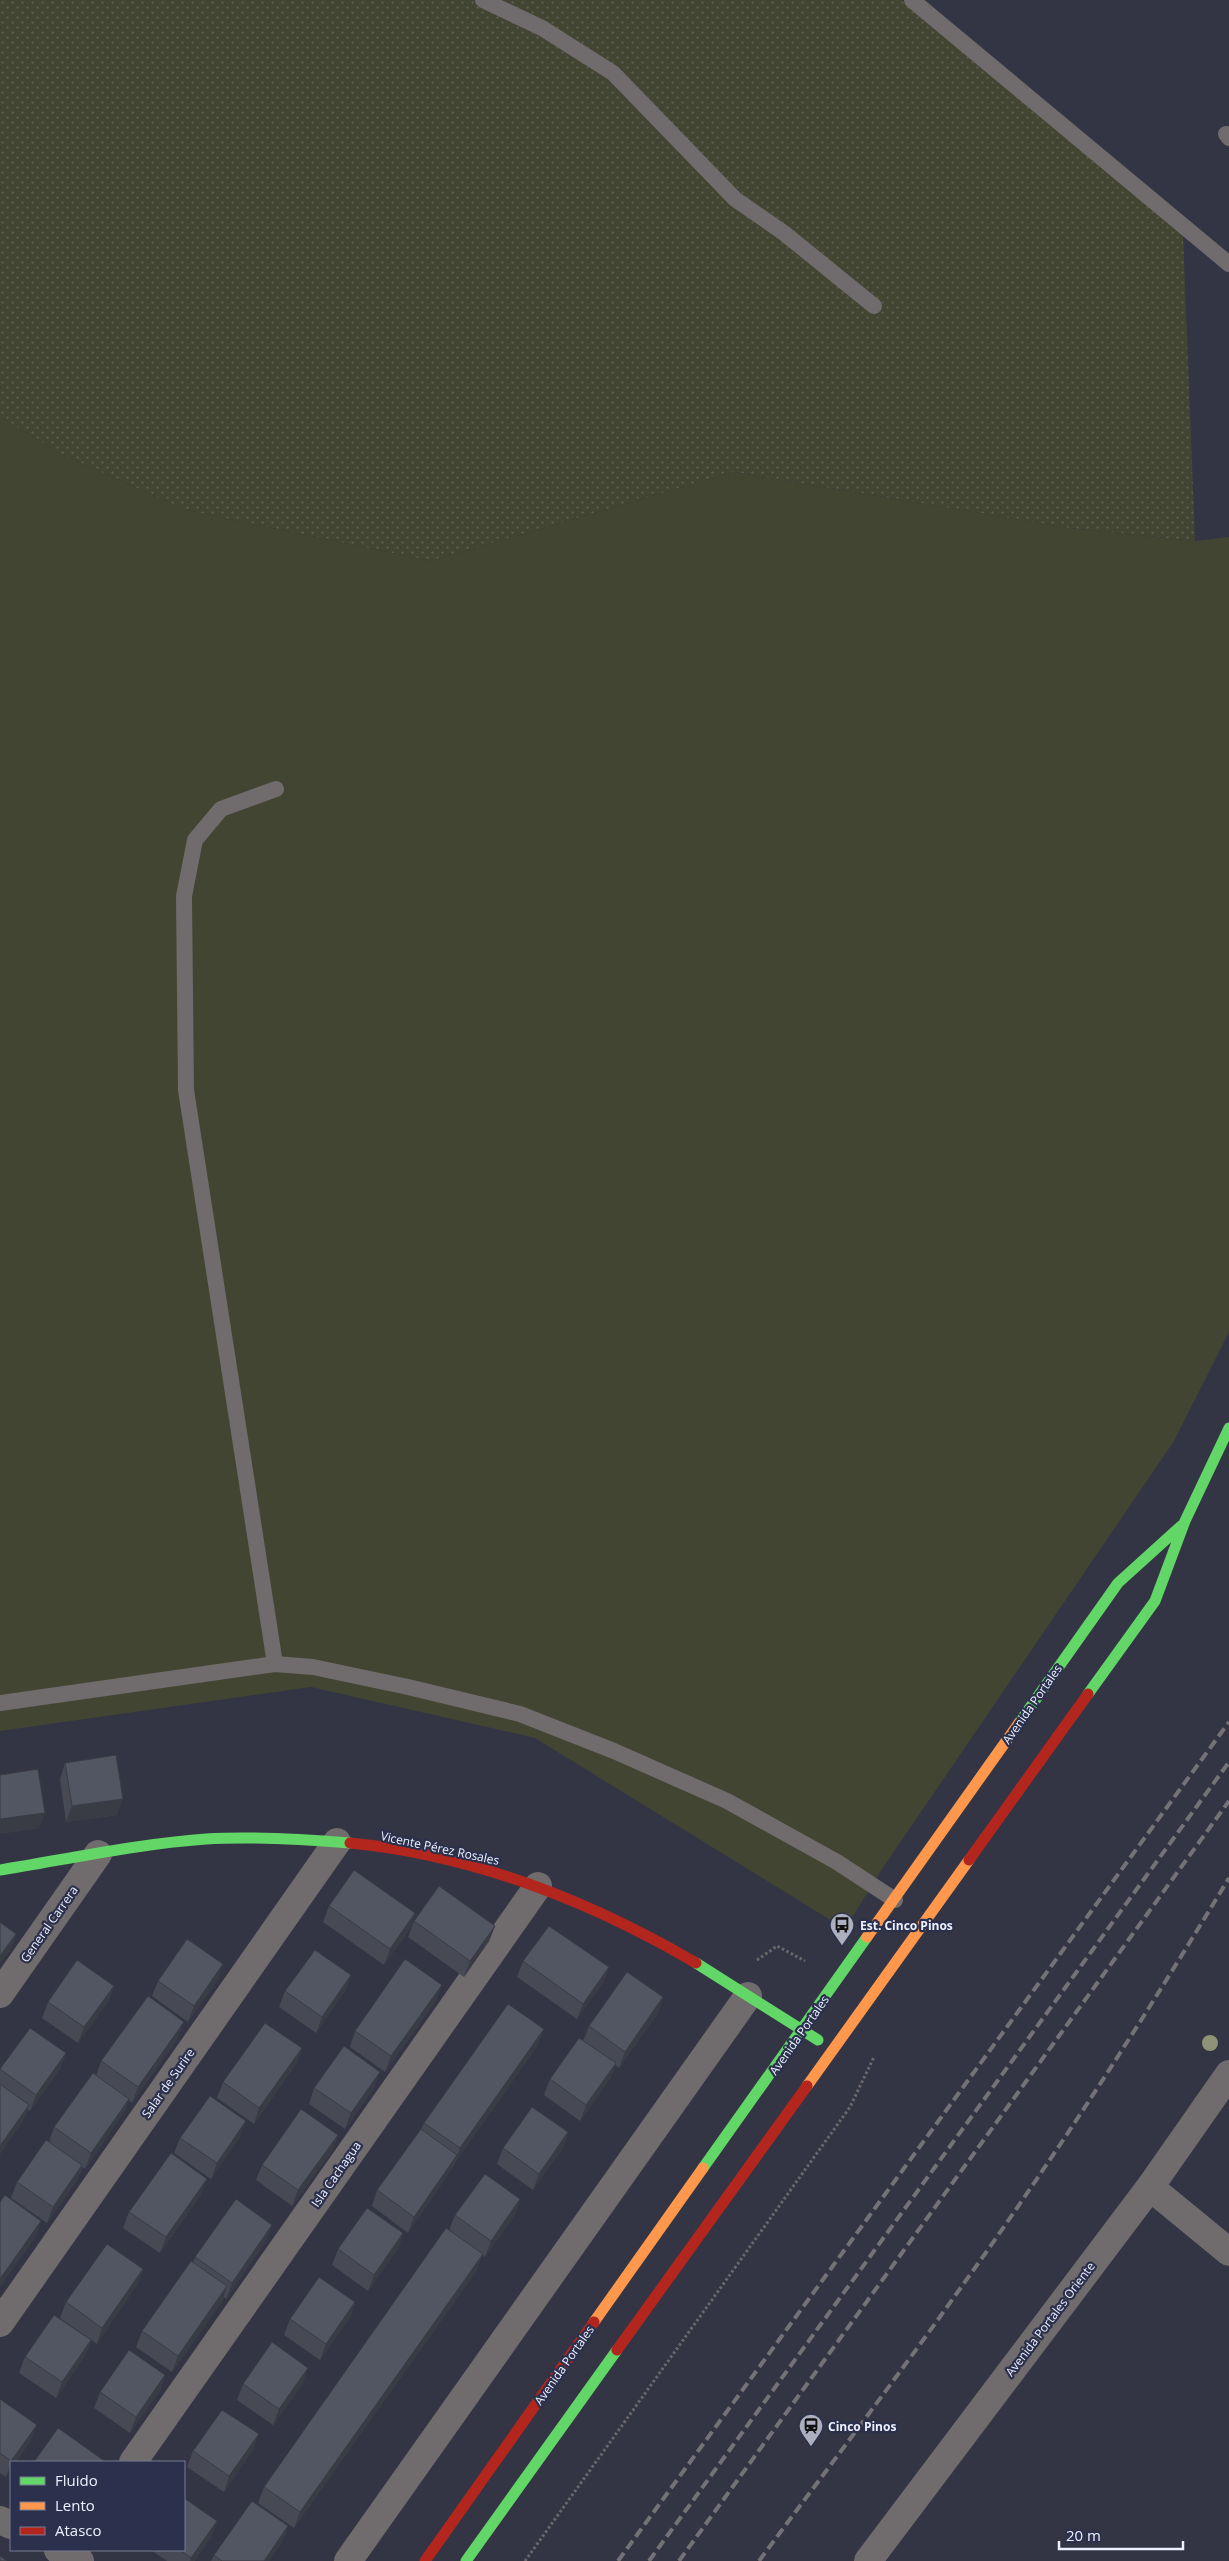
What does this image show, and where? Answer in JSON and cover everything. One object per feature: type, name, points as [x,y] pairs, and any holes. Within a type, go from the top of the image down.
[{"type":"main road","name":"Avenida Portales","points":[[466,2561],[1155,1601],[1185,1521],[1229,1428]]},
{"type":"main road","name":"Avenida Portales","points":[[425,2561],[1118,1583],[1185,1521]]},
{"type":"main road","name":"Vicente Pérez Rosales","points":[[0,1870],[98,1854],[206,1840],[272,1838],[337,1842],[405,1851],[472,1866],[538,1886],[589,1907],[641,1933],[748,1996],[833,2050]]},
{"type":"street","name":"Salar de Surire","points":[[0,2323],[337,1842]]},
{"type":"street","name":"General Carrera","points":[[0,1994],[98,1854]]},
{"type":"street","name":"Isla Cachagua","points":[[134,2461],[538,1886]]},
{"type":"street","points":[[348,2561],[748,1996]]},
{"type":"street","name":"Avenida Portales Oriente","points":[[868,2561],[1150,2187],[1229,2074]]},
{"type":"street","points":[[1150,2187],[1229,2252]]},
{"type":"lane","points":[[482,0],[542,28],[613,73],[735,199],[784,233],[874,306]]},
{"type":"lane","points":[[912,0],[1229,264]]},
{"type":"lane","points":[[275,1664],[186,1090],[184,896],[195,840],[221,809],[276,789]]},
{"type":"lane","points":[[0,1703],[275,1664],[313,1667],[408,1687],[520,1714],[614,1751],[727,1801],[836,1862],[894,1900]]},
{"type":"path","points":[[525,2561],[850,2107],[875,2056]]},
{"type":"green space","points":[[0,0],[902,0],[1183,234],[1195,541],[1068,528],[734,472],[431,561],[186,510],[63,455],[0,417]]},
{"type":"green space","points":[[0,417],[63,455],[186,510],[431,561],[734,472],[1068,528],[1195,541],[1229,537],[1229,1332],[1174,1441],[880,1872],[845,1929],[535,1738],[311,1687],[0,1731]]},
{"type":"building","points":[[116,1755],[123,1799],[72,1806],[65,1763]]},
{"type":"building","points":[[38,1769],[45,1813],[0,1819],[0,1775]]},
{"type":"building","points":[[354,1870],[415,1913],[390,1949],[329,1906]]},
{"type":"building","points":[[439,1886],[495,1926],[470,1961],[414,1921]]},
{"type":"building","points":[[0,1922],[16,1934],[0,1956]]},
{"type":"building","points":[[549,1926],[609,1967],[583,2004],[523,1961]]},
{"type":"building","points":[[187,1939],[223,1964],[194,2006],[158,1981]]},
{"type":"building","points":[[315,1950],[351,1975],[322,2017],[285,1991]]},
{"type":"building","points":[[405,1959],[442,1985],[391,2056],[355,2031]]},
{"type":"building","points":[[77,1960],[114,1986],[84,2027],[48,2002]]},
{"type":"building","points":[[627,1972],[663,1997],[625,2052],[589,2026]]},
{"type":"building","points":[[148,1996],[184,2022],[138,2087],[101,2061]]},
{"type":"building","points":[[508,2004],[544,2029],[460,2148],[424,2123]]},
{"type":"building","points":[[265,2023],[302,2048],[259,2108],[223,2082]]},
{"type":"building","points":[[30,2028],[66,2053],[36,2095],[0,2069]]},
{"type":"building","points":[[579,2038],[616,2063],[586,2105],[550,2079]]},
{"type":"building","points":[[344,2046],[380,2072],[351,2113],[314,2088]]},
{"type":"building","points":[[93,2073],[129,2099],[91,2153],[54,2127]]},
{"type":"building","points":[[0,2084],[29,2105],[0,2146]]},
{"type":"building","points":[[210,2096],[246,2121],[217,2163],[180,2138]]},
{"type":"building","points":[[532,2107],[568,2132],[539,2174],[503,2148]]},
{"type":"building","points":[[301,2109],[338,2135],[298,2190],[262,2165]]},
{"type":"building","points":[[421,2129],[457,2155],[414,2217],[377,2190]]},
{"type":"building","points":[[46,2140],[82,2165],[53,2207],[17,2182]]},
{"type":"building","points":[[171,2153],[207,2179],[166,2237],[129,2212]]},
{"type":"building","points":[[485,2174],[520,2199],[491,2241],[455,2215]]},
{"type":"building","points":[[5,2195],[41,2221],[0,2279],[0,2202]]},
{"type":"building","points":[[236,2199],[272,2225],[232,2283],[195,2257]]},
{"type":"building","points":[[367,2208],[403,2233],[374,2275],[338,2249]]},
{"type":"building","points":[[446,2228],[483,2254],[300,2512],[264,2487]]},
{"type":"building","points":[[107,2244],[143,2269],[102,2328],[66,2302]]},
{"type":"building","points":[[191,2261],[227,2286],[178,2356],[142,2331]]},
{"type":"building","points":[[319,2277],[355,2302],[326,2344],[290,2319]]},
{"type":"building","points":[[54,2315],[91,2340],[62,2382],[25,2357]]},
{"type":"building","points":[[272,2342],[308,2368],[279,2409],[243,2384]]},
{"type":"building","points":[[129,2350],[165,2375],[136,2417],[100,2392]]},
{"type":"building","points":[[0,2399],[37,2425],[11,2461],[0,2453]]},
{"type":"building","points":[[222,2410],[259,2434],[229,2476],[193,2451]]},
{"type":"building","points":[[58,2428],[105,2461],[35,2461]]},
{"type":"building","points":[[185,2499],[217,2521],[191,2558],[181,2551],[185,2551]]},
{"type":"building","points":[[252,2501],[288,2526],[264,2561],[222,2561],[214,2555]]},
{"type":"building","points":[[0,2556],[7,2561],[0,2561]]},
{"type":"railway","points":[[618,2561],[1229,1722]]},
{"type":"railway","points":[[649,2561],[1229,1762]]},
{"type":"railway","points":[[679,2561],[1229,1801]]},
{"type":"railway","points":[[759,2561],[912,2355],[1032,2186],[1133,2033],[1229,1878]]},
{"type":"traffic: fast","points":[[1088,1694],[1155,1601],[1185,1521],[1229,1428]]},
{"type":"traffic: fast","points":[[1019,1723],[1118,1583],[1181,1526]]},
{"type":"traffic: fast","points":[[0,1870],[180,1841],[278,1838],[350,1843]]},
{"type":"traffic: fast","points":[[703,2168],[867,1937]]},
{"type":"traffic: fast","points":[[696,1963],[818,2040]]},
{"type":"traffic: fast","points":[[466,2561],[617,2350]]},
{"type":"traffic: slow","points":[[867,1937],[1019,1723]]},
{"type":"traffic: slow","points":[[807,2086],[969,1860]]},
{"type":"traffic: slow","points":[[594,2322],[703,2168]]},
{"type":"traffic: jam","points":[[969,1860],[1088,1694]]},
{"type":"traffic: jam","points":[[350,1843],[396,1849],[441,1858],[530,1884],[615,1920],[696,1963]]},
{"type":"traffic: jam","points":[[617,2350],[807,2086]]},
{"type":"traffic: jam","points":[[425,2561],[594,2322]]},
{"type":"place","name":"Est. Cinco Pinos","points":[[842,1946]]},
{"type":"place","name":"Cinco Pinos","points":[[811,2447]]}]
